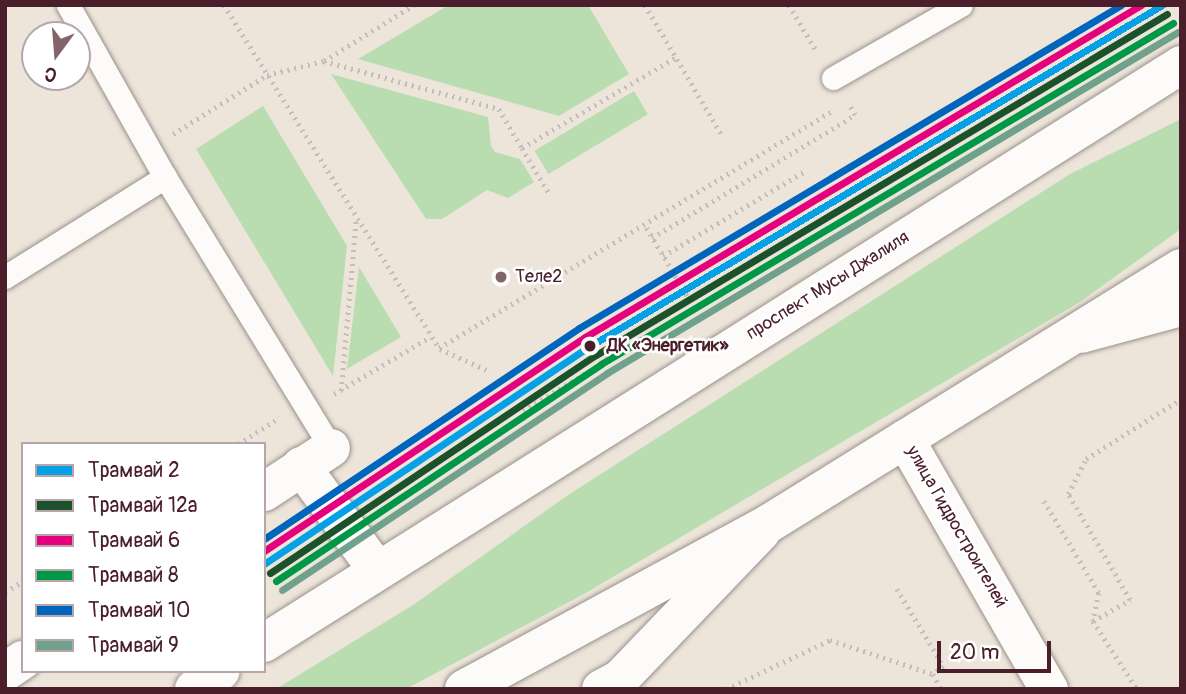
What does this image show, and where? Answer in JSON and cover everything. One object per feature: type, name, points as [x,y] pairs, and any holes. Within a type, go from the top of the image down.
[{"type":"main road","name":"проспект Мусы Джалиля","points":[[266,642],[1181,65]]},
{"type":"main road","points":[[464,689],[768,524],[1181,268]]},
{"type":"main road","points":[[1066,339],[1181,307]]},
{"type":"main road","name":"улица Гидростроителей","points":[[905,439],[1049,689]]},
{"type":"main road","points":[[266,491],[316,457],[377,570]]},
{"type":"main road","points":[[601,689],[620,679],[768,524]]},
{"type":"main road","points":[[5,672],[21,661]]},
{"type":"main road","points":[[194,689],[218,673]]},
{"type":"main road","points":[[217,689],[229,673]]},
{"type":"lane","points":[[68,5],[152,148],[165,177],[316,457]]},
{"type":"lane","points":[[833,78],[961,5]]},
{"type":"lane","points":[[5,277],[165,177]]},
{"type":"path","points":[[223,5],[439,348],[489,371]]},
{"type":"path","points":[[152,148],[267,75],[324,61],[414,5]]},
{"type":"path","points":[[645,5],[723,137]]},
{"type":"path","points":[[522,148],[675,58]]},
{"type":"path","points":[[324,61],[499,109],[550,195]]},
{"type":"path","points":[[439,348],[848,102]]},
{"type":"path","points":[[652,238],[839,125]]},
{"type":"path","points":[[663,256],[805,171]]},
{"type":"path","points":[[341,392],[356,219]]},
{"type":"path","points":[[523,411],[694,308],[644,224]]},
{"type":"path","points":[[1093,621],[1130,600],[1068,494],[1086,458],[1181,399]]},
{"type":"path","points":[[1044,500],[1099,593],[1093,621],[1137,689]]},
{"type":"path","points":[[5,592],[21,582]]},
{"type":"path","points":[[897,589],[944,667],[933,674]]},
{"type":"path","points":[[726,689],[830,640],[933,674],[941,689]]},
{"type":"green space","points":[[449,5],[588,5],[629,74],[559,116],[358,59]]},
{"type":"green space","points":[[331,74],[488,117],[491,146],[495,152],[520,159],[534,182],[508,198],[487,190],[442,219],[426,219]]},
{"type":"green space","points":[[634,91],[648,114],[548,174],[535,151]]},
{"type":"green space","points":[[263,106],[347,246],[333,376],[196,149]]},
{"type":"green space","points":[[1181,119],[1181,229],[1080,302],[584,594],[406,689],[276,689],[413,605],[568,495],[1070,174]]},
{"type":"green space","points":[[359,267],[401,337],[347,369]]},
{"type":"tram line","name":"10","points":[[266,538],[579,328],[1121,5]]},
{"type":"tram line","name":"6","points":[[266,550],[585,337],[1141,5]]},
{"type":"tram line","name":"2","points":[[266,563],[590,346],[1162,5]]},
{"type":"tram line","name":"12а","points":[[270,573],[596,355],[1167,14]]},
{"type":"tram line","name":"8","points":[[276,581],[601,364],[1173,23]]},
{"type":"tram line","name":"9","points":[[282,590],[607,373],[1178,32]]},
{"type":"place","name":"Теле2","points":[[501,277]]},
{"type":"place","name":"ДК «Энергетик»","points":[[590,346]]}]
